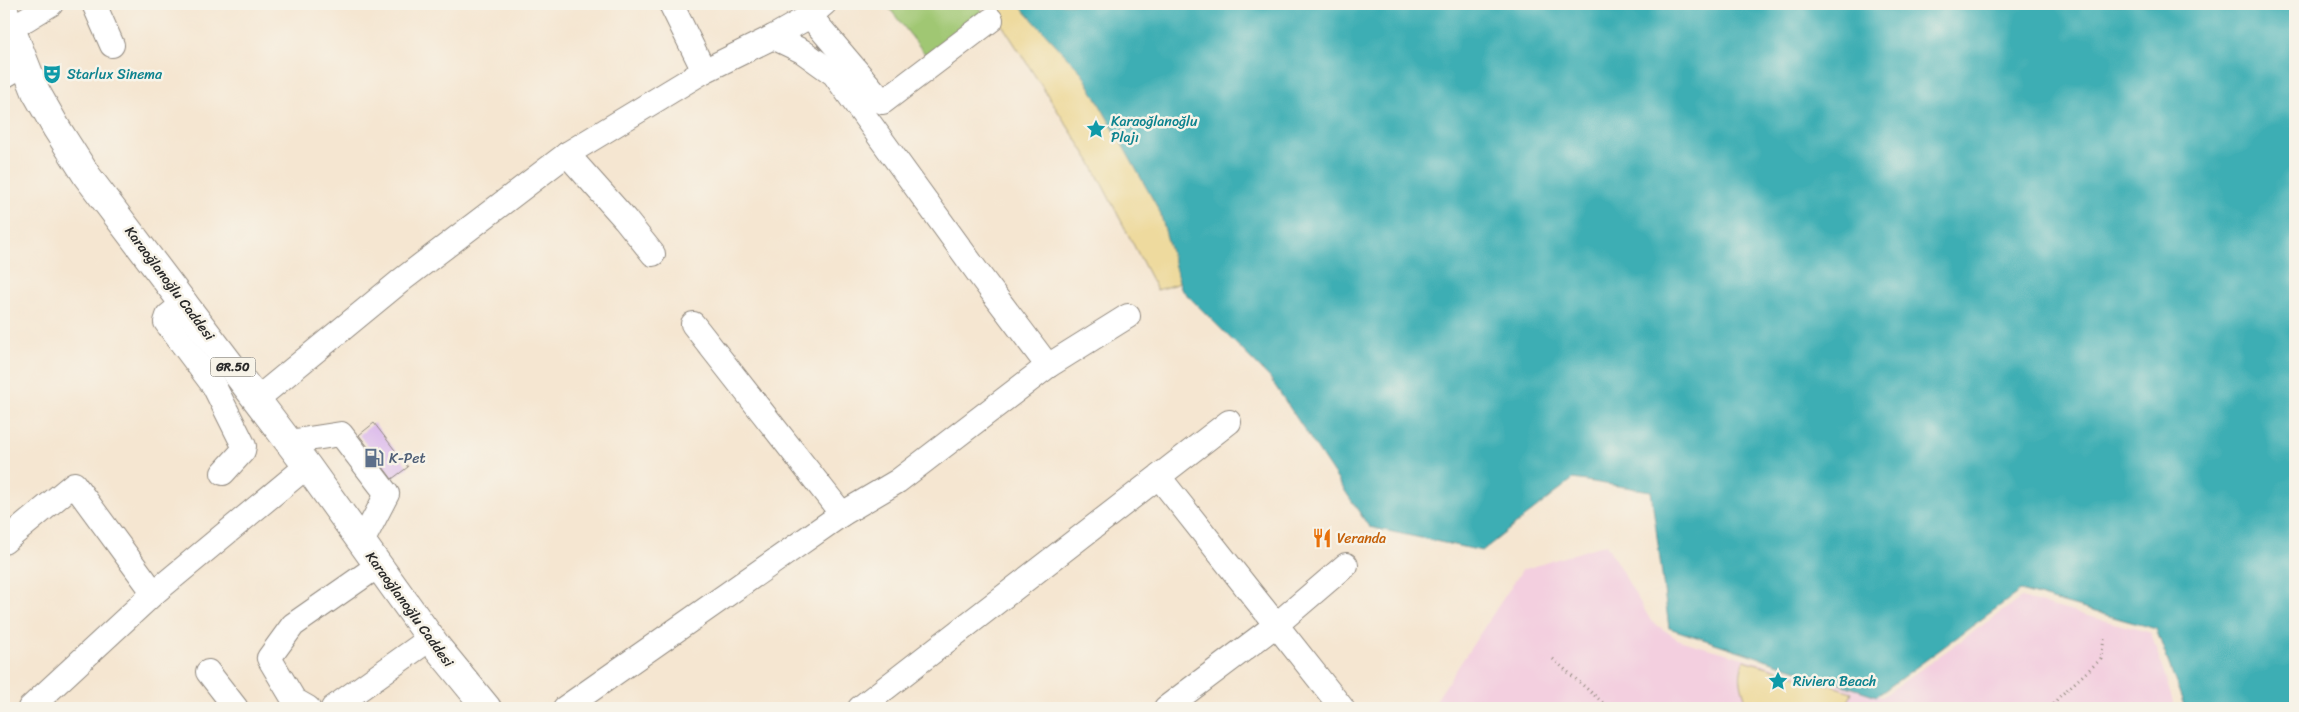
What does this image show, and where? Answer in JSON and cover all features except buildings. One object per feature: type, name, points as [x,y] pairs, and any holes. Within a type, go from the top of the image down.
[{"type":"main road","name":"Karaoğlanoğlu Caddesi","points":[[7,20],[14,70],[87,176],[185,302],[307,466],[431,638],[486,708]]},
{"type":"street","points":[[7,20],[51,4]]},
{"type":"street","points":[[94,4],[112,45]]},
{"type":"street","points":[[671,4],[704,71]]},
{"type":"street","points":[[257,399],[403,279],[567,154],[704,71],[773,38],[817,10],[883,102],[990,20]]},
{"type":"street","points":[[773,38],[802,50],[834,74],[1048,366]]},
{"type":"street","points":[[567,154],[625,219],[653,254]]},
{"type":"street","points":[[185,302],[168,316],[166,322],[214,386],[244,446],[243,451],[223,473]]},
{"type":"street","points":[[565,708],[842,514],[898,481],[1048,366],[1128,316]]},
{"type":"street","points":[[693,324],[842,514]]},
{"type":"street","points":[[214,386],[234,368]]},
{"type":"street","points":[[860,708],[1229,422]]},
{"type":"street","points":[[289,442],[341,434],[387,494],[362,542]]},
{"type":"street","points":[[30,708],[154,593],[307,466]]},
{"type":"street","points":[[1159,478],[1342,708]]},
{"type":"street","points":[[4,542],[74,484],[154,593]]},
{"type":"street","points":[[308,708],[294,700],[269,658],[292,625],[378,565]]},
{"type":"street","points":[[1166,708],[1276,625],[1346,565]]},
{"type":"street","points":[[333,708],[431,638]]},
{"type":"street","points":[[208,672],[236,708]]},
{"type":"path","points":[[2050,708],[2059,697],[2101,659],[2104,639]]},
{"type":"path","points":[[1553,659],[1609,708]]},
{"type":"shaded area","points":[[1606,544],[1651,621],[1679,640],[1882,697],[2021,598],[2151,633],[2175,708],[1431,708],[1522,570]]},
{"type":"green space","points":[[886,4],[976,4],[986,16],[930,60]]},
{"type":"sand","name":"Karaoğlanoğlu Plajı","points":[[987,4],[1024,4],[1105,96],[1168,207],[1186,281],[1157,290],[1090,161]]},
{"type":"sand","name":"Riviera Beach","points":[[1744,660],[1852,692],[1843,708],[1757,708],[1747,705],[1743,693],[1741,672]]},
{"type":"water","points":[[1018,4],[2295,4],[2295,708],[2185,708],[2156,629],[2020,591],[1877,696],[1669,628],[1651,491],[1573,479],[1482,551],[1369,527],[1270,378],[1181,289],[1160,212],[1082,73]]},
{"type":"place","name":"Starlux Sinema","points":[[52,74]]},
{"type":"place","name":"Karaoğlanoğlu Plajı","points":[[1096,129]]},
{"type":"place","name":"K-Pet","points":[[374,458]]},
{"type":"place","name":"Veranda","points":[[1322,538]]},
{"type":"place","name":"Riviera Beach","points":[[1778,681]]}]
